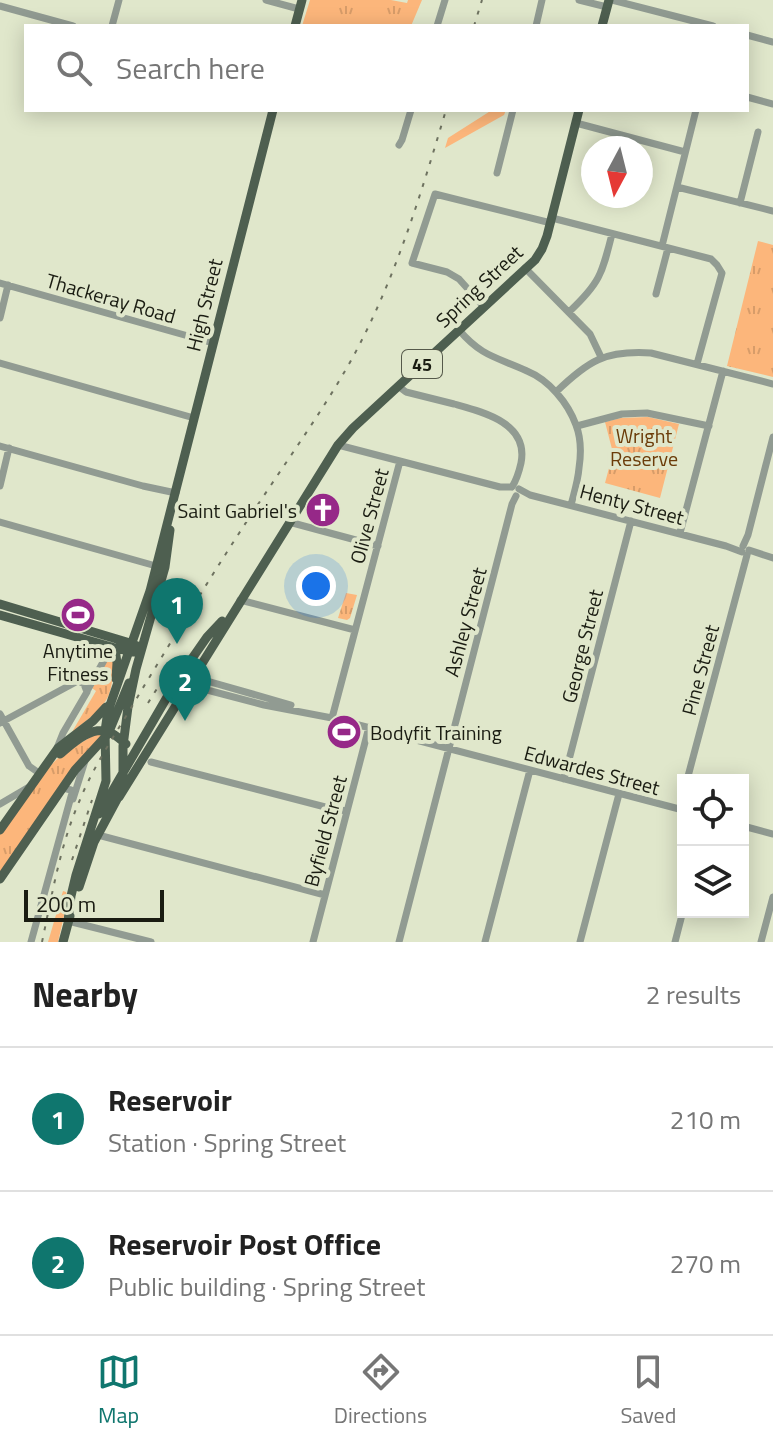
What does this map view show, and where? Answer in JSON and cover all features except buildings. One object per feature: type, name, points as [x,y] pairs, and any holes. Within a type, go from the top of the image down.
[{"type":"main road","points":[[603,24],[609,2]]},
{"type":"main road","name":"High Street","points":[[106,733],[142,652],[175,494],[272,112]]},
{"type":"main road","name":"Spring Street","points":[[93,834],[138,744],[178,678],[234,610],[340,442],[542,249],[579,112]]},
{"type":"main road","name":"High Street","points":[[63,942],[71,896],[93,834],[106,781],[107,716],[156,566],[165,548]]},
{"type":"main road","points":[[0,604],[103,645],[131,647]]},
{"type":"main road","points":[[0,615],[73,631],[142,652]]},
{"type":"main road","name":"Spring Street","points":[[119,797],[190,681],[216,632]]},
{"type":"main road","points":[[3,826],[56,750],[96,718],[113,696],[117,665],[115,648]]},
{"type":"main road","name":"High Street","points":[[93,834],[119,797],[123,786],[123,742],[136,669]]},
{"type":"main road","points":[[178,678],[190,681]]},
{"type":"main road","points":[[144,735],[159,721],[173,698],[180,698]]},
{"type":"main road","points":[[47,763],[96,731],[132,746],[138,744]]},
{"type":"main road","points":[[0,879],[75,770],[106,733]]},
{"type":"main road","points":[[90,754],[99,751],[112,770],[123,772],[138,765]]},
{"type":"street","points":[[113,24],[119,0]]},
{"type":"street","points":[[266,0],[300,5]]},
{"type":"street","points":[[438,24],[445,0]]},
{"type":"street","points":[[536,24],[542,0]]},
{"type":"street","points":[[579,0],[609,2],[704,24]]},
{"type":"street","points":[[0,6],[66,24]]},
{"type":"street","points":[[749,36],[773,42]]},
{"type":"street","points":[[749,98],[773,104]]},
{"type":"street","points":[[399,145],[410,112]]},
{"type":"street","points":[[497,173],[512,112]]},
{"type":"street","points":[[656,294],[695,112]]},
{"type":"street","points":[[576,123],[685,152]]},
{"type":"street","points":[[740,203],[758,132]]},
{"type":"street","points":[[677,187],[773,211]]},
{"type":"street","points":[[484,307],[459,279],[447,272],[412,263],[435,194],[711,259],[722,273],[697,364]]},
{"type":"street","points":[[569,312],[599,279],[612,234]]},
{"type":"street","points":[[525,268],[590,334],[601,357]]},
{"type":"street","points":[[0,318],[4,284]]},
{"type":"street","name":"Thackeray Road","points":[[4,284],[213,343]]},
{"type":"street","points":[[459,330],[482,352],[529,371],[556,392],[568,409],[577,426],[580,449],[579,471],[571,505]]},
{"type":"street","points":[[556,392],[601,357],[633,352],[651,353],[773,384]]},
{"type":"street","points":[[0,363],[194,418]]},
{"type":"street","points":[[680,533],[723,371]]},
{"type":"street","name":"Ashley Street","points":[[398,386],[406,392],[489,414],[507,425],[517,436],[522,461],[399,942]]},
{"type":"street","points":[[577,426],[622,414],[647,413],[709,426]]},
{"type":"street","name":"Pine Street","points":[[689,774],[743,567],[773,437]]},
{"type":"street","name":"Henty Street","points":[[340,442],[354,449],[514,492],[773,558]]},
{"type":"street","points":[[0,446],[175,494]]},
{"type":"street","points":[[0,486],[11,449]]},
{"type":"street","name":"Olive Street","points":[[332,718],[400,461]]},
{"type":"street","name":"George Street","points":[[564,779],[631,521]]},
{"type":"street","points":[[0,522],[156,566]]},
{"type":"street","points":[[289,522],[378,546]]},
{"type":"street","points":[[240,600],[355,630]]},
{"type":"street","points":[[56,750],[107,655],[103,645]]},
{"type":"street","points":[[39,773],[29,766],[1,719],[87,676]]},
{"type":"street","points":[[77,680],[84,684],[87,691]]},
{"type":"street","name":"Edwardes Street","points":[[190,681],[280,701],[308,712],[677,809]]},
{"type":"street","name":"Byfield Street","points":[[313,942],[369,727]]},
{"type":"street","points":[[68,808],[90,754]]},
{"type":"street","points":[[151,762],[346,813]]},
{"type":"street","points":[[485,942],[530,770]]},
{"type":"street","points":[[3,826],[5,814],[0,806],[29,787]]},
{"type":"street","points":[[31,942],[72,792],[69,788],[63,788]]},
{"type":"street","points":[[580,942],[619,794]]},
{"type":"street","points":[[749,828],[773,834]]},
{"type":"street","points":[[93,834],[325,893]]},
{"type":"street","points":[[761,942],[773,897]]},
{"type":"street","points":[[675,942],[681,918]]},
{"type":"street","points":[[68,921],[151,942]]},
{"type":"green space","points":[[310,0],[391,0],[407,3],[408,0],[422,0],[412,24],[303,24]]},
{"type":"green space","points":[[489,112],[505,112],[445,148],[448,138]]},
{"type":"green space","points":[[758,241],[773,245],[773,377],[727,366]]},
{"type":"green space","name":"Wright Reserve","points":[[648,417],[679,424],[660,498],[605,483],[613,453],[605,422]]},
{"type":"green space","points":[[346,593],[357,595],[347,620],[338,618]]},
{"type":"green space","points":[[109,650],[113,652],[113,668],[107,699],[72,732],[96,691],[92,688]]},
{"type":"green space","points":[[102,734],[0,873],[0,834],[49,767],[61,755],[94,735]]},
{"type":"green space","points":[[63,891],[68,898],[58,942],[48,942]]},
{"type":"railway","points":[[475,24],[482,0]]},
{"type":"railway","points":[[42,942],[62,853],[85,787],[203,590],[349,364],[393,271],[445,112]]},
{"type":"railway","points":[[148,703],[178,655]]},
{"type":"railway","points":[[72,860],[92,800]]},
{"type":"place","name":"Saint Gabriel's","points":[[323,510]]},
{"type":"place","name":"Anytime Fitness","points":[[78,615]]},
{"type":"place","name":"Reservoir","points":[[177,644]]},
{"type":"place","name":"Reservoir Post Office","points":[[185,721]]},
{"type":"place","name":"Bodyfit Training","points":[[344,732]]}]
